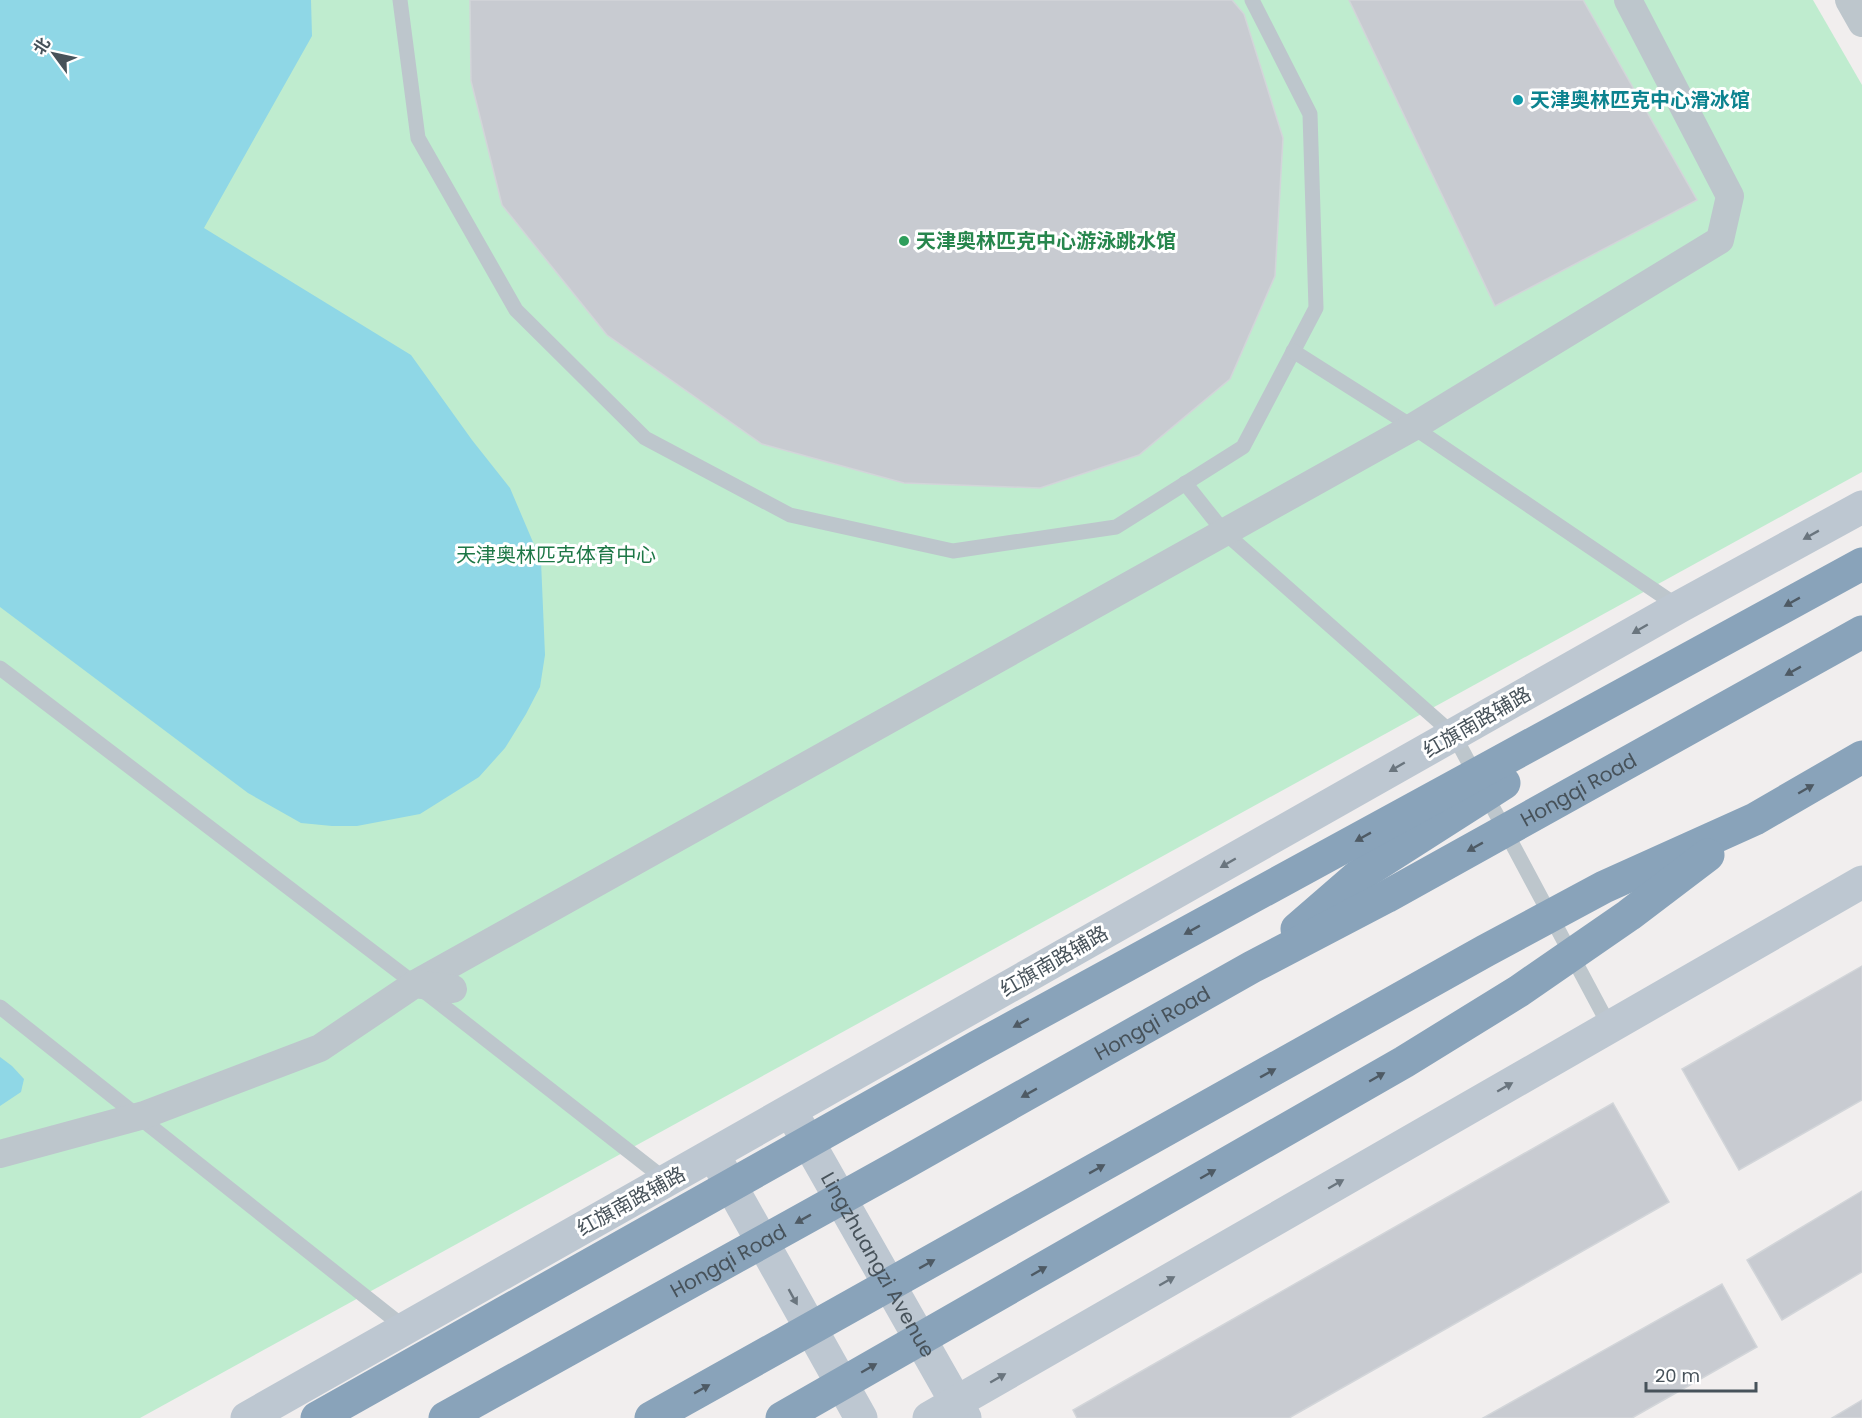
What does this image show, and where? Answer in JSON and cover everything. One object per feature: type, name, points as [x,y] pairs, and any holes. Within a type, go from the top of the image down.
[{"type":"highway","points":[[317,1418],[977,1047],[1862,564]]},
{"type":"highway","name":"Hongqi Road","points":[[445,1418],[891,1171],[1252,967],[1386,897],[1862,632]]},
{"type":"highway","points":[[1252,967],[1357,877],[1542,758],[1624,695]]},
{"type":"highway","points":[[651,1418],[1495,946],[1604,887],[1755,819],[1862,757]]},
{"type":"highway","points":[[782,1418],[1404,1062],[1519,991],[1583,947],[1755,819]]},
{"type":"main road","name":"红旗南路辅路","points":[[247,1418],[1679,607],[1862,507]]},
{"type":"main road","points":[[950,1413],[1862,882]]},
{"type":"main road","name":"Lingzhuangzi Avenue","points":[[791,1110],[950,1413]]},
{"type":"main road","points":[[713,1154],[861,1418]]},
{"type":"street","points":[[0,1154],[144,1115],[320,1048],[416,984],[1413,427],[1719,240],[1730,196],[1628,0]]},
{"type":"street","points":[[1849,0],[1862,23]]},
{"type":"street","points":[[416,984],[453,989]]},
{"type":"lane","points":[[399,0],[418,138],[516,310],[645,438],[790,515],[953,551],[1116,527],[1244,447],[1316,308],[1310,114],[1252,0]]},
{"type":"lane","points":[[1293,351],[1413,427],[1679,607]]},
{"type":"lane","points":[[1185,483],[1224,532],[1454,735],[1610,1027]]},
{"type":"lane","points":[[0,668],[416,984],[667,1181]]},
{"type":"lane","points":[[0,1007],[405,1328]]},
{"type":"green space","name":"天津奥林匹克体育中心","points":[[0,0],[1813,0],[1862,85],[1862,472],[140,1418],[0,1418]]},
{"type":"water","points":[[0,0],[311,0],[312,36],[204,228],[411,355],[472,440],[510,488],[541,561],[545,655],[540,687],[505,748],[479,777],[420,814],[357,826],[301,823],[248,793],[0,607]]},
{"type":"water","points":[[0,1057],[24,1079],[21,1092],[0,1106]]},
{"type":"building","name":"天津奥林匹克中心游泳跳水馆","points":[[470,0],[1232,0],[1244,14],[1283,138],[1275,276],[1230,379],[1139,455],[1040,488],[904,483],[762,444],[607,335],[502,205],[471,81]]},
{"type":"building","name":"天津奥林匹克中心滑冰馆","points":[[1349,0],[1583,0],[1697,200],[1495,306]]},
{"type":"building","points":[[1862,966],[1862,1100],[1739,1170],[1682,1069]]},
{"type":"building","points":[[1613,1103],[1669,1202],[1289,1418],[1077,1418],[1073,1410]]},
{"type":"building","points":[[1862,1191],[1862,1272],[1782,1320],[1747,1260]]},
{"type":"building","points":[[1722,1284],[1757,1347],[1632,1418],[1483,1418]]},
{"type":"building","points":[[1862,1400],[1862,1418],[1832,1418]]},
{"type":"place","name":"天津奥林匹克中心滑冰馆","points":[[1518,100]]},
{"type":"place","name":"天津奥林匹克中心游泳跳水馆","points":[[904,241]]}]
